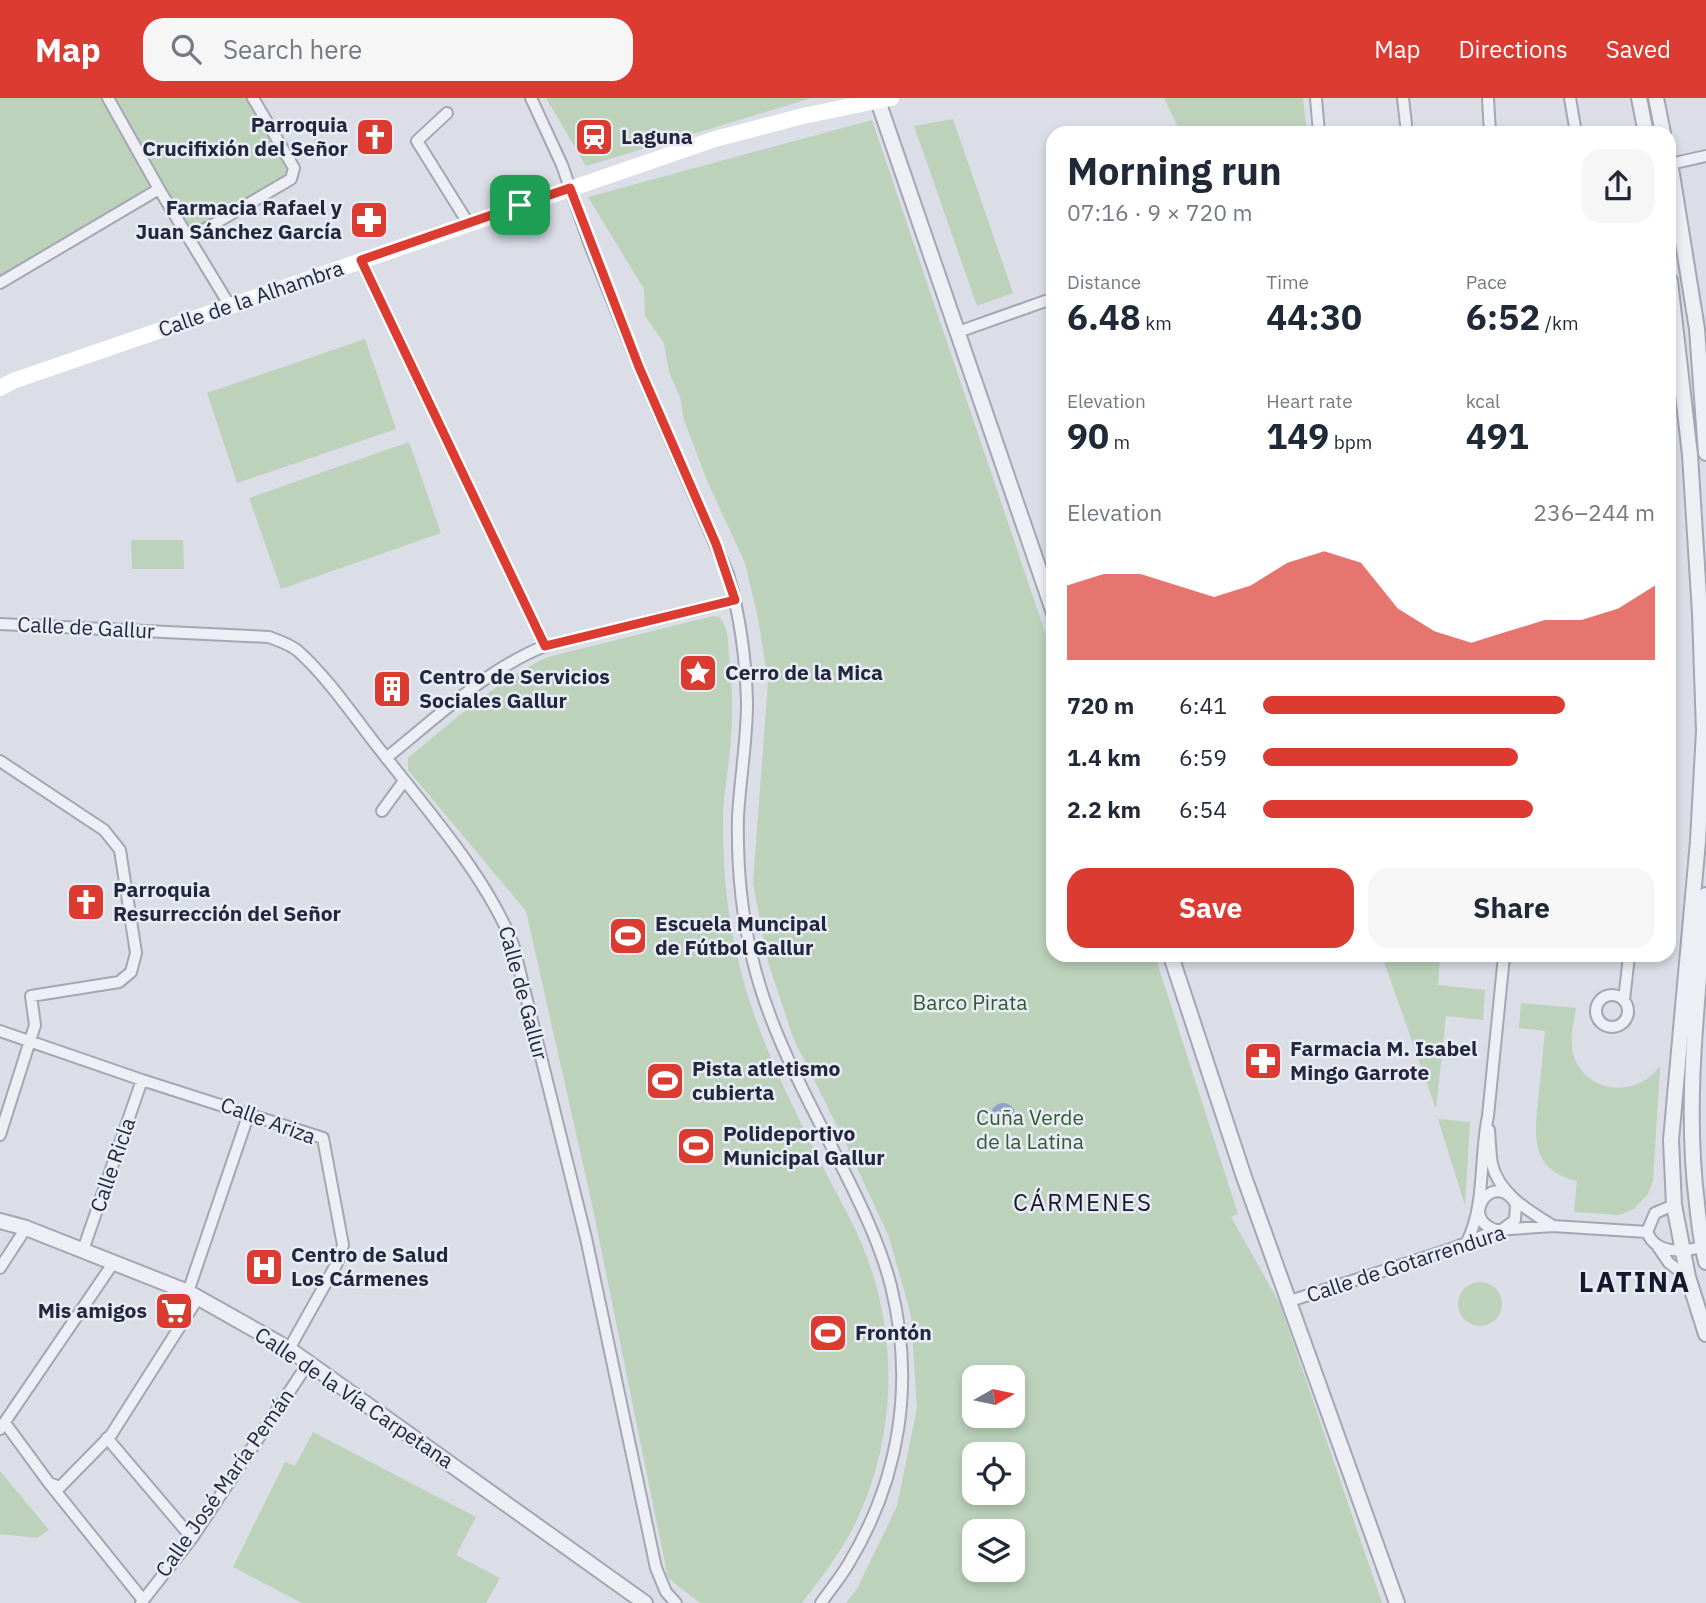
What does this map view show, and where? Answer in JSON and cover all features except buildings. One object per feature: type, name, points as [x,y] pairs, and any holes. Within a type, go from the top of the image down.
[{"type":"main road","name":"Calle de la Alhambra","points":[[4,384],[715,139],[882,99]]},
{"type":"street","points":[[108,98],[230,306]]},
{"type":"street","points":[[190,238],[291,179],[294,167],[253,98]]},
{"type":"street","points":[[531,98],[570,188],[639,367],[716,544],[735,600],[744,654],[747,703],[738,816],[739,885],[752,957],[777,1037],[845,1173],[883,1259],[898,1318],[901,1415],[895,1457],[866,1532],[848,1565],[821,1603]]},
{"type":"street","points":[[1315,98],[1318,126]]},
{"type":"street","points":[[1404,98],[1406,126]]},
{"type":"street","points":[[1488,98],[1490,126]]},
{"type":"street","points":[[1570,98],[1575,126]]},
{"type":"street","points":[[1639,98],[1645,126]]},
{"type":"street","points":[[1656,98],[1662,126]]},
{"type":"street","points":[[882,99],[1046,589]]},
{"type":"street","points":[[447,113],[417,141],[468,223]]},
{"type":"street","points":[[1676,162],[1706,156]]},
{"type":"street","points":[[0,283],[159,189]]},
{"type":"street","points":[[1676,194],[1702,328],[1706,453]]},
{"type":"street","points":[[361,260],[545,646]]},
{"type":"street","points":[[958,332],[1046,301]]},
{"type":"street","points":[[1676,327],[1690,455],[1704,731],[1698,841],[1671,1140],[1674,1205],[1682,1252],[1706,1334]]},
{"type":"street","points":[[386,758],[499,669],[522,655],[545,646],[735,600]]},
{"type":"street","name":"Calle de Gallur","points":[[0,624],[270,637],[285,643],[298,651],[335,692],[465,862],[502,915],[513,944],[586,1238],[656,1568],[666,1592],[676,1603]]},
{"type":"street","points":[[0,761],[104,830],[120,850],[136,953],[131,972],[119,982],[31,996],[34,1025],[0,1135]]},
{"type":"street","points":[[382,811],[404,781]]},
{"type":"street","points":[[1706,895],[1690,1104],[1691,1146],[1706,1262]]},
{"type":"street","points":[[1173,962],[1243,1174],[1397,1603]]},
{"type":"street","points":[[1488,1116],[1492,1164],[1517,1212],[1515,1220],[1500,1230],[1490,1228],[1480,1219],[1479,1206],[1484,1136],[1503,962]]},
{"type":"street","points":[[1624,1000],[1628,962]]},
{"type":"street","name":"Calle Ariza","points":[[0,1031],[323,1138],[343,1245],[337,1263],[289,1349]]},
{"type":"street","name":"Calle Ricla","points":[[83,1250],[142,1080]]},
{"type":"street","points":[[49,1483],[60,1487],[111,1435],[193,1295],[249,1113]]},
{"type":"street","points":[[1467,1242],[1481,1200],[1490,1193],[1502,1191],[1553,1226]]},
{"type":"street","points":[[1688,1277],[1669,1263],[1651,1241],[1647,1232],[1655,1213],[1674,1205],[1686,1206],[1693,1239],[1702,1247]]},
{"type":"street","name":"Calle de la Vía Carpetana","points":[[0,1221],[26,1228],[193,1295],[289,1349],[645,1603]]},
{"type":"street","name":"Calle de Gotarrendura","points":[[1290,1301],[1454,1248],[1500,1230],[1553,1226],[1647,1232]]},
{"type":"street","points":[[0,1269],[26,1228]]},
{"type":"street","points":[[1658,1247],[1682,1252],[1702,1247]]},
{"type":"street","points":[[114,1262],[2,1426],[142,1602]]},
{"type":"street","name":"Calle José María Pemán","points":[[142,1602],[192,1538],[309,1362]]},
{"type":"street","points":[[107,1438],[192,1538]]},
{"type":"green space","points":[[0,98],[253,98],[294,168],[291,179],[190,238],[159,189],[0,283]]},
{"type":"green space","points":[[546,98],[812,98],[586,166]]},
{"type":"green space","points":[[1164,98],[1303,98],[1306,126],[1178,126]]},
{"type":"green space","points":[[953,119],[1013,293],[977,306],[914,126]]},
{"type":"green space","name":"Cuña Verde de la Latina","points":[[872,120],[1046,635],[1046,962],[1157,962],[1238,1214],[1231,1217],[1280,1304],[1382,1603],[846,1603],[857,1589],[897,1506],[917,1408],[911,1315],[889,1237],[794,1040],[768,962],[753,883],[768,682],[758,618],[745,563],[708,483],[684,420],[680,397],[669,372],[664,343],[645,316],[644,289],[588,197]]},
{"type":"green space","points":[[365,339],[396,429],[237,483],[207,393]]},
{"type":"green space","points":[[409,442],[441,533],[281,589],[249,498]]},
{"type":"green space","points":[[131,540],[183,540],[184,569],[132,569]]},
{"type":"green space","name":"Polideportivo Municipal Gallur","points":[[713,616],[719,617],[726,630],[731,677],[732,726],[723,810],[723,848],[728,903],[739,963],[747,994],[782,1084],[863,1247],[883,1315],[887,1351],[885,1422],[869,1491],[843,1545],[802,1603],[700,1603],[668,1578],[592,1204],[526,911],[408,770],[408,758],[458,716],[511,678],[548,657]]},
{"type":"green space","points":[[1384,962],[1440,962],[1438,985],[1485,990],[1483,1020],[1446,1016],[1436,1109]]},
{"type":"green space","points":[[1521,1003],[1576,1008],[1572,1039],[1574,1057],[1590,1079],[1602,1085],[1627,1087],[1650,1077],[1660,1068],[1653,1181],[1648,1194],[1634,1209],[1619,1215],[1574,1212],[1577,1181],[1549,1168],[1542,1158],[1536,1135],[1536,1121],[1545,1031],[1519,1028]]},
{"type":"green space","points":[[1438,1119],[1470,1122],[1465,1205]]},
{"type":"green space","points":[[1480,1282],[1496,1288],[1502,1304],[1496,1320],[1480,1326],[1464,1320],[1458,1304],[1464,1288]]},
{"type":"green space","points":[[313,1432],[476,1517],[456,1555],[500,1578],[486,1603],[302,1603],[233,1567],[285,1462],[295,1466]]},
{"type":"green space","points":[[0,1471],[49,1530],[37,1538],[0,1534]]},
{"type":"water","points":[[1003,1103],[1011,1107],[1015,1115],[1011,1123],[1003,1127],[995,1123],[991,1115],[995,1107]]},
{"type":"place","name":"Parroquia Crucifixión del Señor","points":[[375,137]]},
{"type":"place","name":"Laguna","points":[[594,137]]},
{"type":"place","name":"Farmacia Rafael y Juan Sánchez García","points":[[369,220]]},
{"type":"place","name":"Cerro de la Mica","points":[[698,673]]},
{"type":"place","name":"Centro de Servicios Sociales Gallur","points":[[392,689]]},
{"type":"place","name":"Parroquia Resurrección del Señor","points":[[86,902]]},
{"type":"place","name":"Escuela Muncipal de Fútbol Gallur","points":[[628,936]]},
{"type":"place","name":"Farmacia M. Isabel Mingo Garrote","points":[[1263,1061]]},
{"type":"place","name":"Pista atletismo cubierta","points":[[665,1081]]},
{"type":"place","name":"Polideportivo Municipal Gallur","points":[[696,1146]]},
{"type":"place","name":"Centro de Salud Los Cármenes","points":[[264,1267]]},
{"type":"place","name":"Mis amigos","points":[[174,1311]]},
{"type":"place","name":"Frontón","points":[[828,1333]]},
{"type":"district","name":"CÁRMENES","points":[[1083,1203]]},
{"type":"district","name":"LATINA","points":[[1635,1282]]},
{"type":"route","points":[[570,188],[639,367],[716,544],[735,600],[545,646],[361,260],[520,205],[570,188]]},
{"type":"park label","name":"Barco Pirata","points":[[970,1003]]}]
